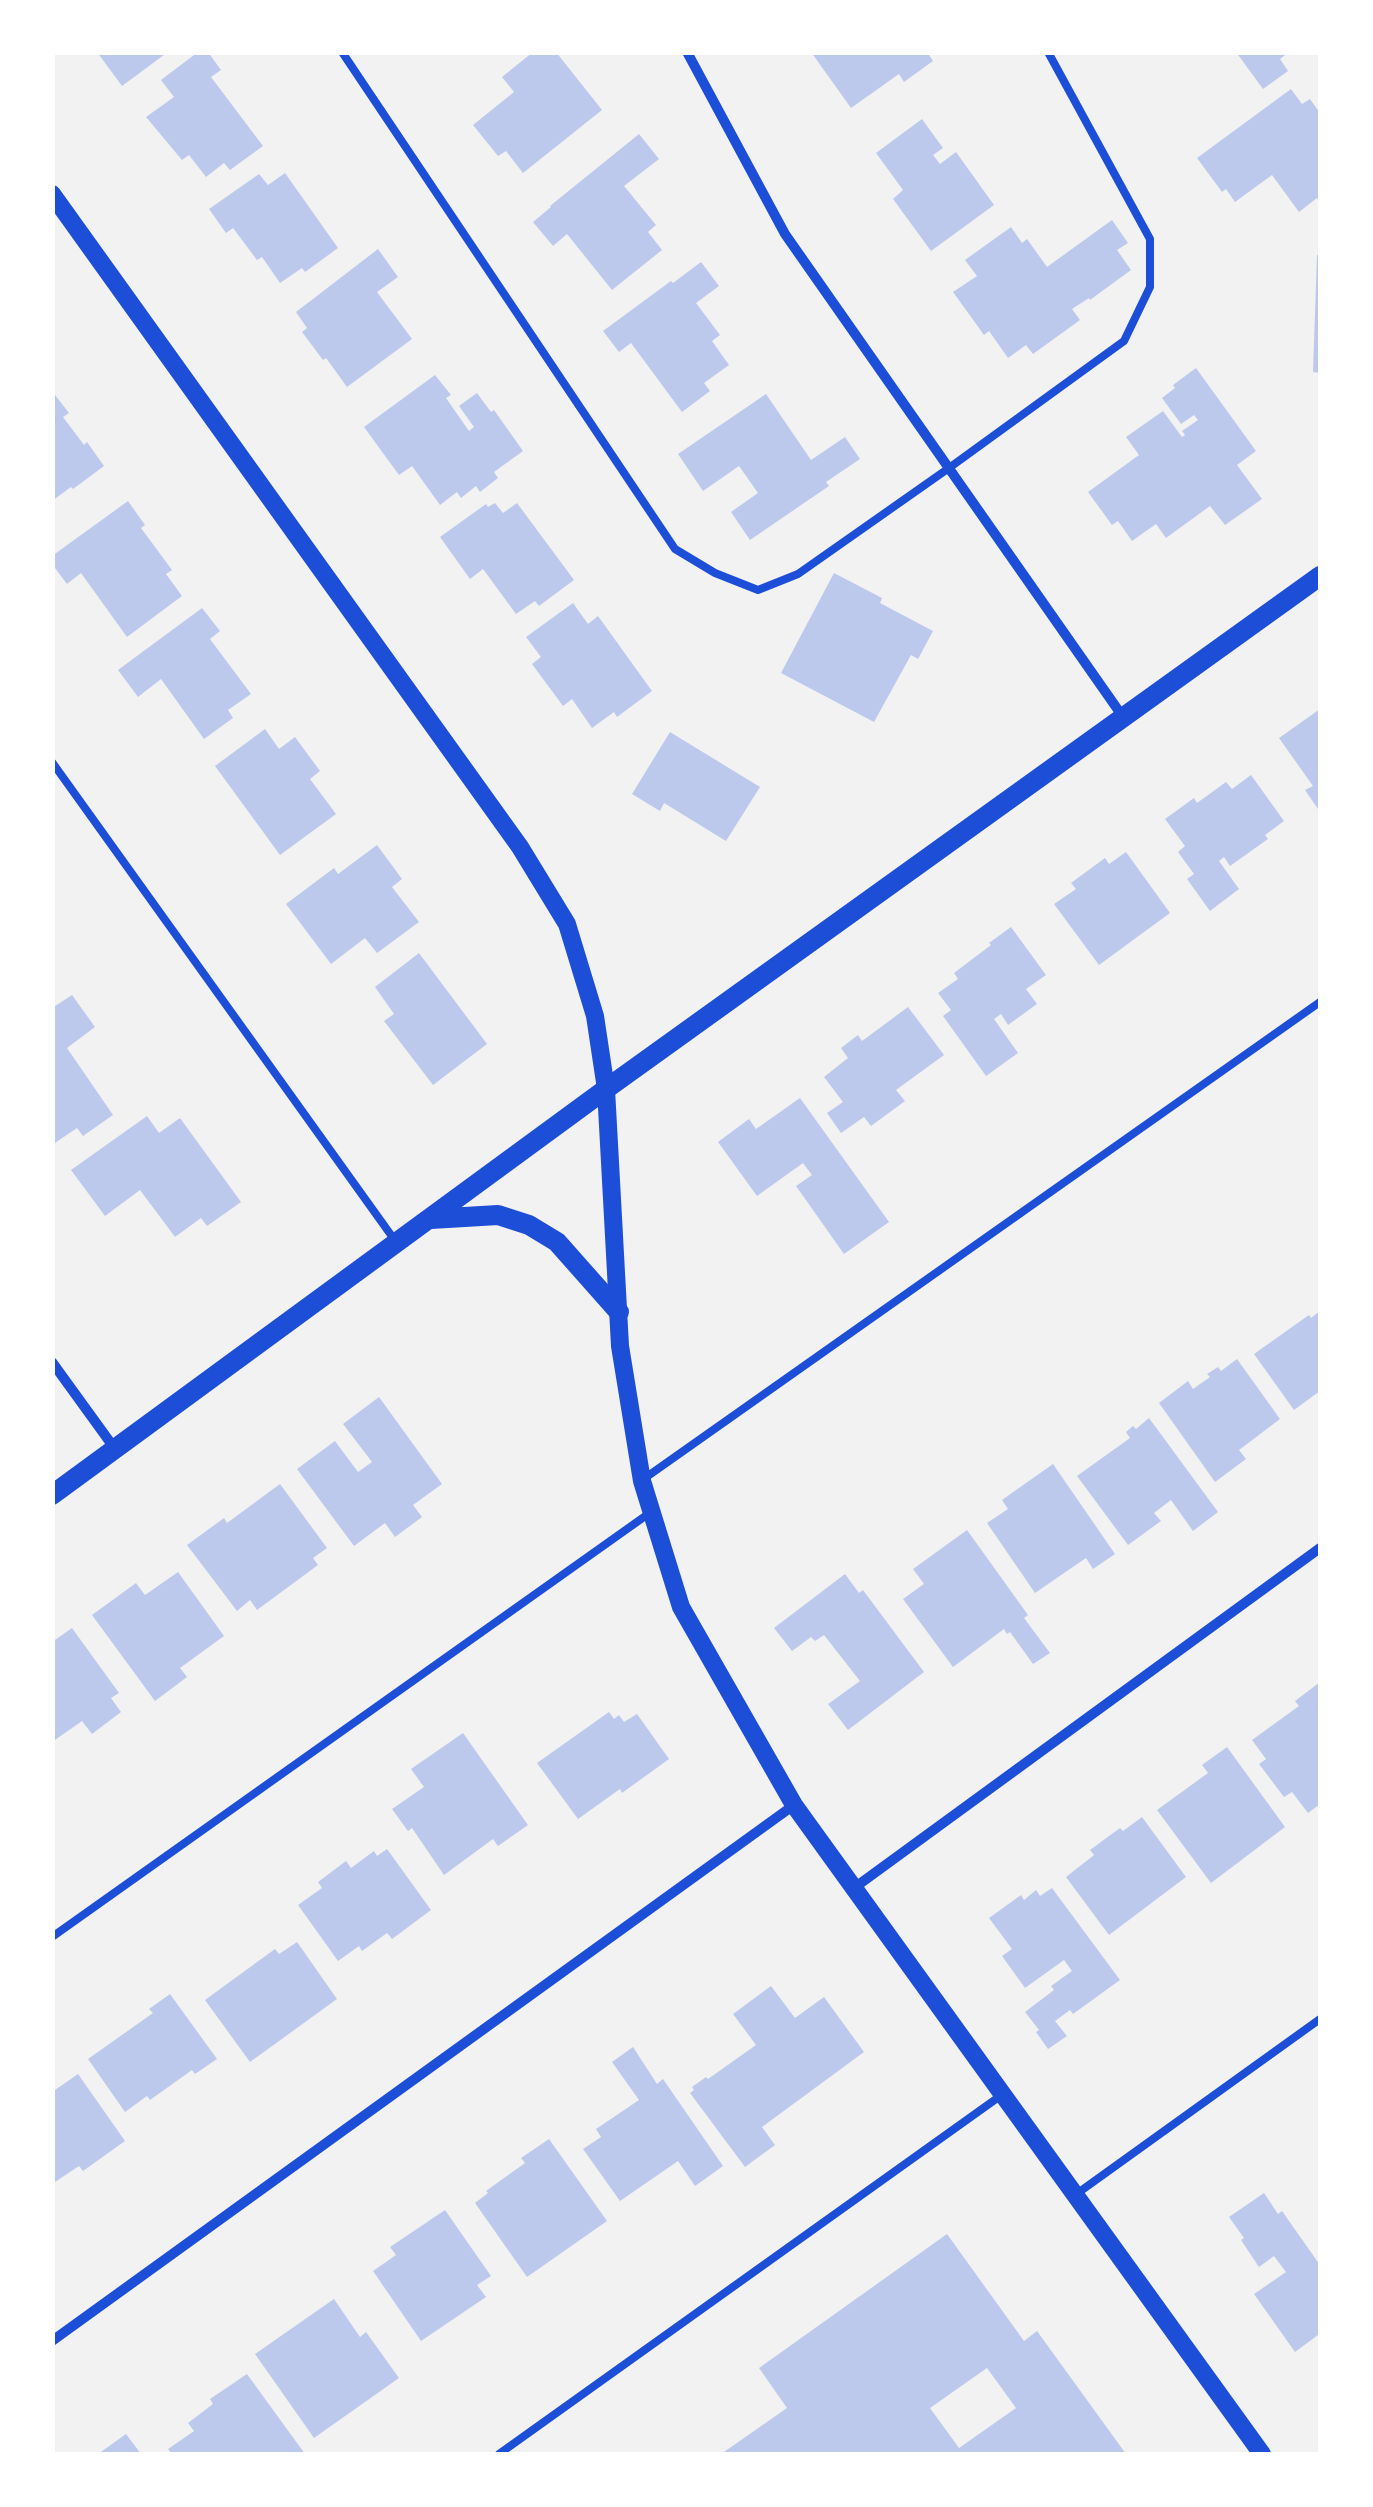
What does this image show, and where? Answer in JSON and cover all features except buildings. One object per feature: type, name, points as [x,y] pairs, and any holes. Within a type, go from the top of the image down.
[{"type":"main road","points":[[52,1495],[606,1088],[1320,576]]},
{"type":"main road","points":[[429,1219],[498,1215],[529,1225],[557,1242],[619,1312]]},
{"type":"street","points":[[686,52],[784,234],[1123,718]]},
{"type":"street","points":[[52,194],[520,847],[567,924],[595,1016],[606,1088],[620,1346],[642,1481],[681,1607],[794,1805],[1262,2454]]},
{"type":"street","points":[[52,1362],[116,1450]]},
{"type":"street","points":[[854,1888],[1320,1548]]},
{"type":"street","points":[[52,2341],[794,1805]]},
{"type":"lane","points":[[342,52],[675,549],[715,573],[758,590],[798,574],[1124,341],[1150,287],[1150,239],[1048,52]]},
{"type":"lane","points":[[52,762],[397,1243]]},
{"type":"lane","points":[[642,1481],[1320,1002]]},
{"type":"lane","points":[[52,1938],[650,1512]]},
{"type":"lane","points":[[1075,2194],[1320,2019]]},
{"type":"lane","points":[[499,2454],[1002,2094]]}]
